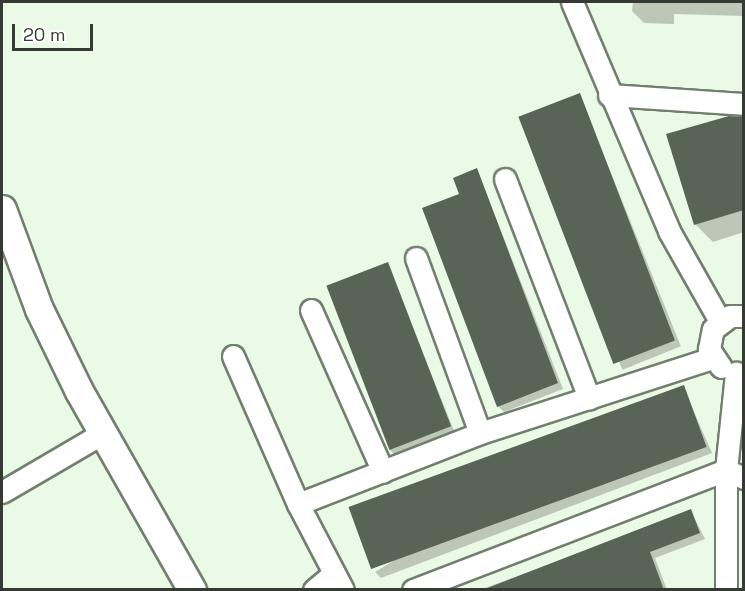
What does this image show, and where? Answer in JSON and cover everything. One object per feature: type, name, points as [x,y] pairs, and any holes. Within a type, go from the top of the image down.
[{"type":"street","points":[[572,2],[609,95],[669,231],[720,321]]},
{"type":"street","points":[[609,95],[744,104]]},
{"type":"street","points":[[505,179],[589,398]]},
{"type":"street","points":[[2,209],[39,309],[103,434],[192,590]]},
{"type":"street","points":[[416,258],[480,433]]},
{"type":"street","points":[[311,310],[383,472]]},
{"type":"street","points":[[712,358],[709,339],[720,321],[744,316]]},
{"type":"street","points":[[233,356],[298,504],[337,582],[314,590]]},
{"type":"street","points":[[298,504],[480,433],[712,358],[740,373],[726,590]]},
{"type":"street","points":[[2,492],[103,434]]},
{"type":"street","points":[[413,590],[735,474]]},
{"type":"building","points":[[580,93],[675,340],[613,364],[518,117]]},
{"type":"building","points":[[729,116],[744,117],[744,210],[694,225],[666,134]]},
{"type":"building","points":[[477,168],[558,383],[497,407],[422,208],[459,194],[453,178]]},
{"type":"building","points":[[388,262],[451,426],[389,450],[326,286]]},
{"type":"building","points":[[684,385],[707,447],[371,569],[349,507]]},
{"type":"building","points":[[691,509],[700,533],[650,552],[664,590],[482,590]]}]
